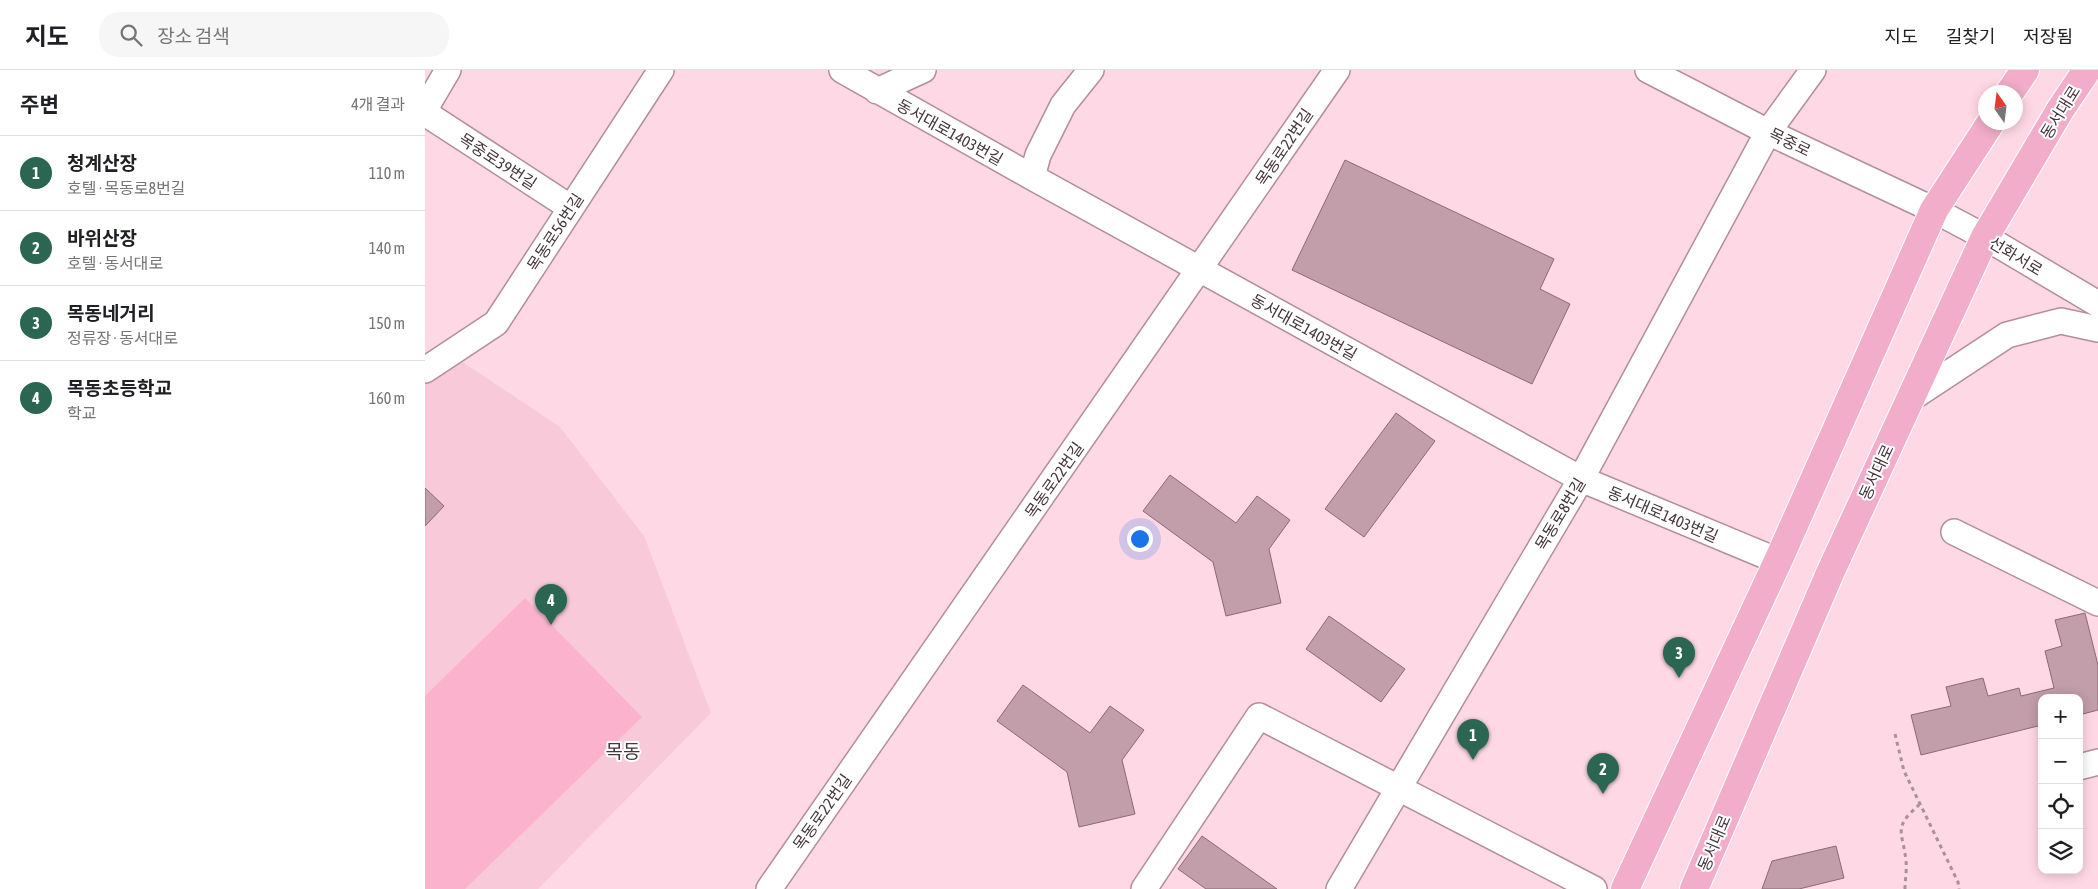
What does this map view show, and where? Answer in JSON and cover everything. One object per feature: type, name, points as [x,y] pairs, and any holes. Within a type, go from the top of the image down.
[{"type":"main road","points":[[2015,85],[2025,70]]},
{"type":"main road","name":"동서대로","points":[[1694,889],[1830,573],[1985,237],[2055,119],[2087,70]]},
{"type":"main road","points":[[1625,889],[1778,561],[1934,210],[1986,130]]},
{"type":"street","points":[[425,109],[448,70]]},
{"type":"street","name":"목동로56번길","points":[[425,370],[496,323],[661,70]]},
{"type":"street","name":"동서대로1403번길","points":[[842,70],[1200,270],[1581,479],[1778,561]]},
{"type":"street","points":[[877,91],[889,70]]},
{"type":"street","points":[[877,91],[923,70]]},
{"type":"street","points":[[1032,177],[1038,155],[1063,105],[1091,70]]},
{"type":"street","name":"목동로22번길","points":[[769,889],[1337,70]]},
{"type":"street","name":"목중로","points":[[1648,70],[1768,132],[1934,210]]},
{"type":"street","name":"목동로8번길","points":[[1339,889],[1581,479],[1768,132],[1813,70]]},
{"type":"street","name":"목중로39번길","points":[[425,114],[571,208]]},
{"type":"street","name":"선화서로","points":[[1934,210],[1985,237],[2098,304]]},
{"type":"street","points":[[1910,399],[2007,335],[2061,321],[2098,329]]},
{"type":"street","points":[[1954,532],[2098,603]]},
{"type":"street","points":[[1144,889],[1259,716],[1595,889]]},
{"type":"street","points":[[2083,766],[2098,762]]},
{"type":"path","points":[[1895,734],[1904,771],[1958,882],[1959,889]]},
{"type":"path","points":[[1905,889],[1907,862],[1900,833],[1906,816],[1919,805]]},
{"type":"shaded area","points":[[455,357],[560,427],[644,536],[711,713],[538,889],[425,889],[425,373]]},
{"type":"shaded area","points":[[525,598],[642,717],[465,889],[425,889],[425,696]]},
{"type":"building","points":[[1345,160],[1554,259],[1540,289],[1570,304],[1532,384],[1292,270]]},
{"type":"building","points":[[1396,413],[1435,441],[1364,537],[1325,509]]},
{"type":"building","points":[[1170,475],[1236,523],[1257,496],[1290,520],[1269,549],[1281,603],[1226,616],[1213,562],[1143,511]]},
{"type":"building","points":[[425,488],[444,506],[425,526]]},
{"type":"building","points":[[2085,613],[2098,665],[2098,710],[2083,714],[2083,694],[2038,694],[2038,726],[1921,755],[1911,715],[1951,706],[1946,687],[1983,678],[1988,696],[2019,688],[2021,696],[2054,688],[2045,651],[2062,646],[2055,620]]},
{"type":"building","points":[[1329,616],[1405,669],[1381,702],[1306,649]]},
{"type":"building","points":[[1023,685],[1090,733],[1110,706],[1144,730],[1122,760],[1135,814],[1079,827],[1067,772],[997,721]]},
{"type":"building","points":[[1202,836],[1277,889],[1206,889],[1178,869]]},
{"type":"building","points":[[1836,846],[1844,878],[1799,889],[1762,889],[1772,861]]},
{"type":"place","name":"목동초등학교","points":[[551,625]]},
{"type":"place","name":"목동네거리","points":[[1679,678]]},
{"type":"place","name":"청계산장","points":[[1473,760]]},
{"type":"place","name":"바위산장","points":[[1603,794]]},
{"type":"district","name":"목동","points":[[623,751]]}]
